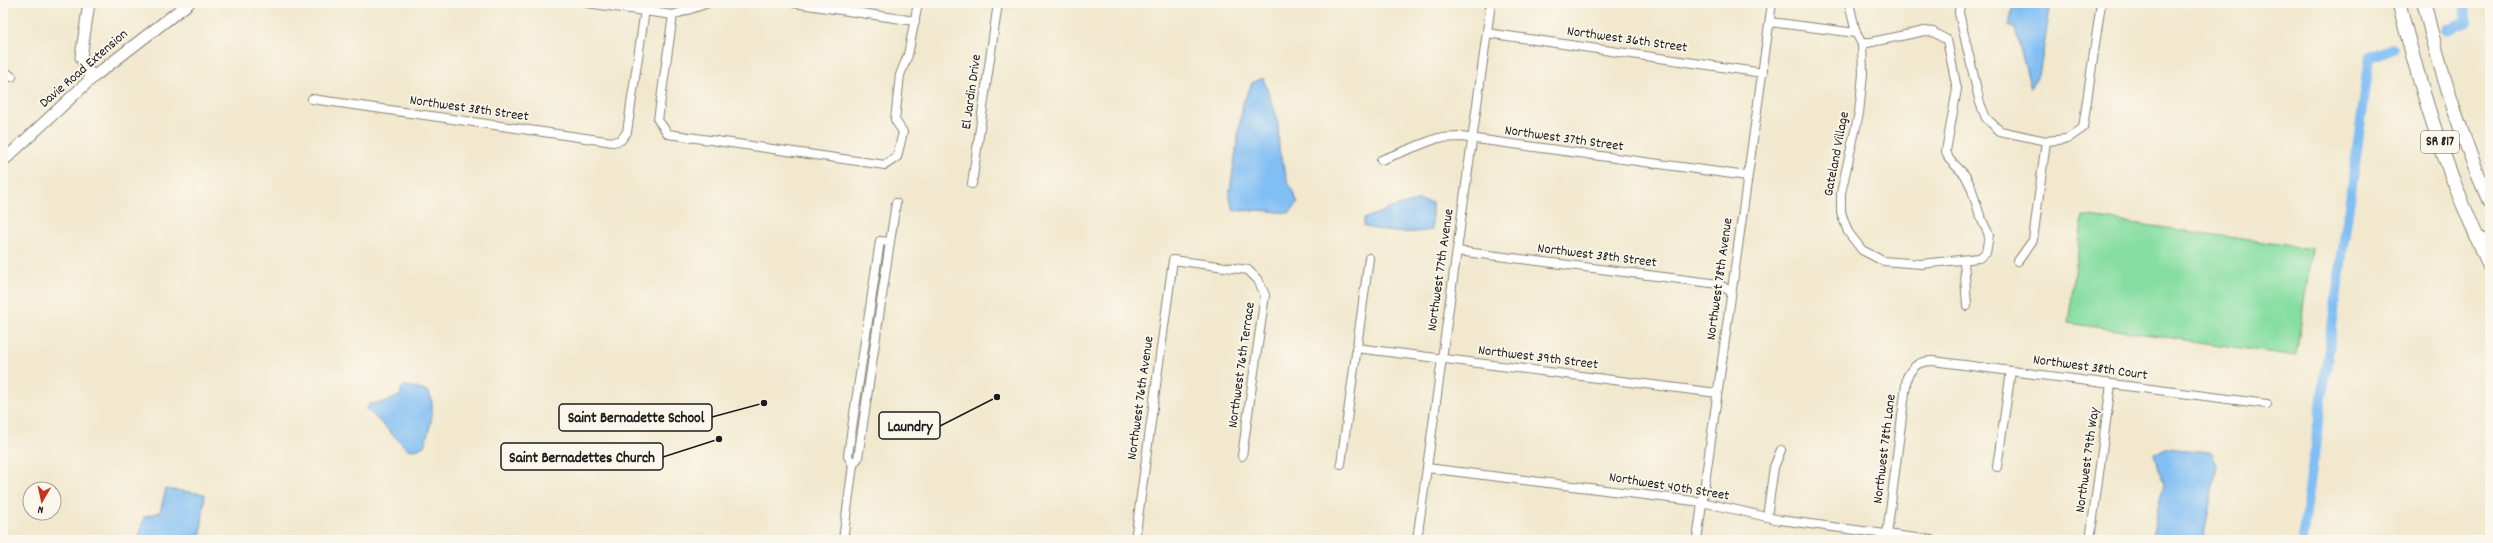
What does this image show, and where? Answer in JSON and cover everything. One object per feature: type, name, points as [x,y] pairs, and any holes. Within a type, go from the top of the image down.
[{"type":"main road","points":[[89,3],[81,57],[92,78]]},
{"type":"main road","name":"Davie Road Extension","points":[[3,162],[92,78],[189,3]]},
{"type":"main road","name":"SR 817","points":[[2399,3],[2411,53],[2431,118],[2459,195],[2490,268]]},
{"type":"main road","name":"SR 817","points":[[2424,3],[2433,40],[2453,104],[2490,203]]},
{"type":"street","points":[[586,3],[645,7],[673,15],[708,3]]},
{"type":"street","points":[[799,3],[915,21]]},
{"type":"street","points":[[673,15],[658,120],[668,134],[885,165],[897,157],[903,132],[895,120],[900,75],[908,55],[918,3]]},
{"type":"street","name":"El Jardin Drive","points":[[972,184],[998,3]]},
{"type":"street","name":"Northwest 77th Avenue","points":[[1417,540],[1491,3]]},
{"type":"street","name":"Northwest 78th Avenue","points":[[1697,540],[1772,3]]},
{"type":"street","name":"Gateland Village","points":[[1849,3],[1856,34],[1862,44],[1863,74],[1859,113],[1841,193],[1841,212],[1848,232],[1862,250],[1883,261],[1920,264],[1964,261],[1979,258],[1986,253],[1989,235],[1977,209],[1971,186],[1965,175],[1949,159],[1946,151],[1957,89],[1947,40],[1933,32],[1925,31],[1862,44]]},
{"type":"street","points":[[1960,3],[1959,13],[1980,103],[1986,118],[2000,131],[2046,141],[2067,139],[2084,128],[2101,3]]},
{"type":"street","name":"Northwest 38th Street","points":[[312,99],[613,142],[621,140],[628,132],[645,7]]},
{"type":"street","points":[[1770,22],[1856,34]]},
{"type":"street","name":"Northwest 36th Street","points":[[1487,33],[1763,73]]},
{"type":"street","points":[[3,70],[12,77]]},
{"type":"street","name":"Northwest 37th Street","points":[[1382,160],[1438,138],[1461,137],[1473,140],[1747,176]]},
{"type":"street","points":[[2018,261],[2033,240],[2046,141]]},
{"type":"street","points":[[843,540],[853,465],[848,456],[873,284],[880,241],[890,242],[896,203]]},
{"type":"street","points":[[2476,233],[2490,242]]},
{"type":"street","name":"Northwest 38th Street","points":[[1457,251],[1719,284],[1731,292]]},
{"type":"street","points":[[1341,464],[1369,258]]},
{"type":"street","name":"Northwest 76th Avenue","points":[[1134,540],[1173,260],[1248,270],[1258,280]]},
{"type":"street","points":[[1964,261],[1967,306]]},
{"type":"street","name":"Northwest 76th Terrace","points":[[1242,456],[1265,295],[1258,280]]},
{"type":"street","name":"Northwest 39th Street","points":[[1356,348],[1441,360],[1717,393]]},
{"type":"street","name":"Northwest 38th Court","points":[[1912,368],[1920,361],[1933,361],[2267,404]]},
{"type":"street","name":"Northwest 78th Lane","points":[[1887,535],[1907,377],[1912,368]]},
{"type":"street","points":[[1997,467],[2010,371]]},
{"type":"street","name":"Northwest 79th Way","points":[[2090,540],[2111,384]]},
{"type":"street","points":[[1767,517],[1774,467],[1781,450]]},
{"type":"street","name":"Northwest 40th Street","points":[[1427,468],[1702,502],[1767,517],[1931,540]]},
{"type":"green space","points":[[2083,216],[2312,249],[2296,356],[2068,323]]},
{"type":"water","points":[[2013,3],[2051,3],[2040,70],[2031,89],[2015,29],[2009,26]]},
{"type":"water","points":[[1263,78],[1278,120],[1279,150],[1287,179],[1298,203],[1289,213],[1259,210],[1234,211],[1229,197],[1243,103],[1252,83]]},
{"type":"water","points":[[1419,200],[1432,203],[1432,230],[1398,232],[1364,226],[1364,219],[1391,208]]},
{"type":"water","points":[[405,385],[429,392],[431,398],[432,412],[428,433],[424,446],[416,450],[407,449],[367,409],[369,404],[386,402],[401,395],[401,389]]},
{"type":"water","points":[[2165,448],[2211,452],[2217,465],[2203,540],[2151,540],[2163,485],[2155,454]]},
{"type":"water","points":[[166,489],[205,494],[200,540],[138,540],[144,517],[160,512]]},
{"type":"waterway","points":[[2446,30],[2467,22],[2464,3]]},
{"type":"waterway","points":[[2302,540],[2370,57],[2393,48]]},
{"type":"place","name":"Laundry","points":[[997,397]]},
{"type":"place","name":"Saint Bernadette School","points":[[764,403]]},
{"type":"place","name":"Saint Bernadettes Church","points":[[719,439]]}]
